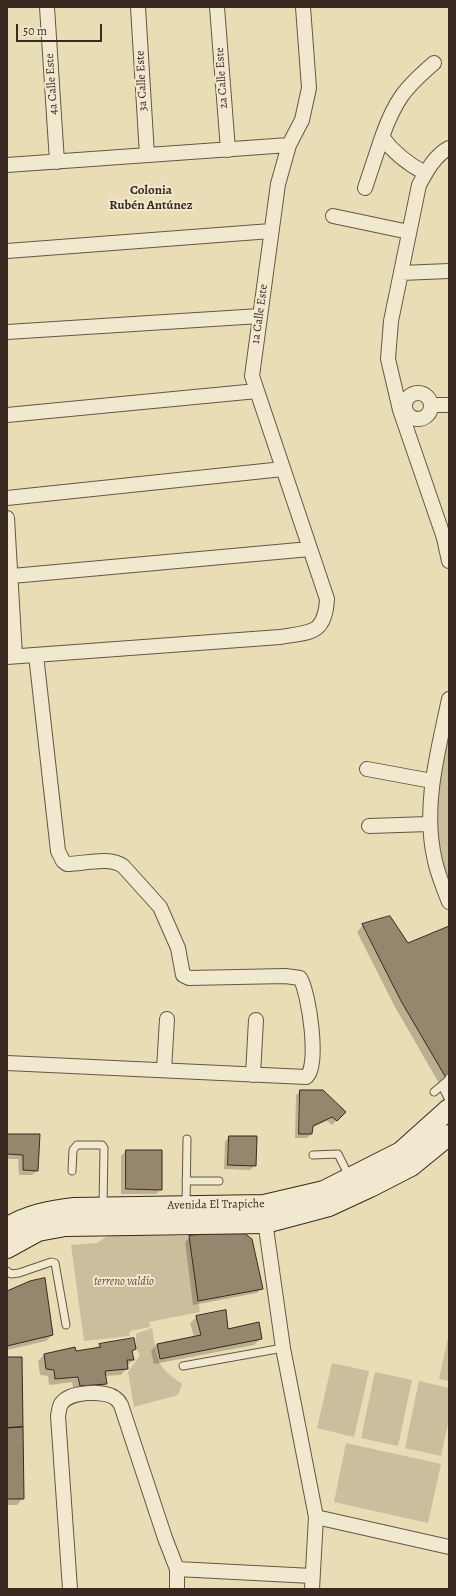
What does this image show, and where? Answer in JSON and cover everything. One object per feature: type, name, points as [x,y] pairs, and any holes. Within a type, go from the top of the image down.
[{"type":"main road","name":"Avenida El Trapiche","points":[[9,1232],[28,1217],[50,1211],[74,1208],[186,1206],[264,1214],[324,1191],[400,1152],[449,1109]]},
{"type":"main road","name":"Avenida El Trapiche","points":[[9,1232],[38,1231],[65,1226],[264,1214],[329,1206],[411,1166],[449,1135]]},
{"type":"street","name":"4a Calle Este","points":[[47,7],[57,162]]},
{"type":"street","name":"3a Calle Este","points":[[138,7],[147,155]]},
{"type":"street","name":"2a Calle Este","points":[[217,7],[228,150]]},
{"type":"street","name":"1a Calle Este","points":[[36,655],[280,637],[309,632],[319,626],[326,615],[327,599],[252,376],[278,184],[289,145],[302,120],[309,88],[303,7]]},
{"type":"street","points":[[365,188],[389,117],[404,91],[434,63]]},
{"type":"street","points":[[382,137],[389,146],[416,168],[425,173]]},
{"type":"street","points":[[7,165],[289,145]]},
{"type":"street","points":[[449,148],[425,173],[419,185],[391,321],[388,359],[402,409],[446,538],[449,561]]},
{"type":"street","points":[[333,216],[409,232]]},
{"type":"street","points":[[7,251],[271,231]]},
{"type":"street","points":[[401,273],[449,271]]},
{"type":"street","points":[[7,332],[260,316]]},
{"type":"street","points":[[7,415],[257,392]]},
{"type":"street","points":[[416,393],[428,397],[431,405],[428,413],[422,418],[410,416],[402,409],[406,400],[416,393]]},
{"type":"street","points":[[431,405],[449,405]]},
{"type":"street","points":[[7,498],[283,469]]},
{"type":"street","points":[[7,518],[12,576],[11,657],[36,655],[58,851],[63,861],[67,864],[96,862],[118,863],[124,866],[160,906],[178,948],[183,975],[189,978],[284,976],[300,978],[303,983],[312,1025],[312,1057],[309,1076],[306,1078],[7,1063]]},
{"type":"street","points":[[12,576],[310,549]]},
{"type":"street","points":[[449,699],[432,781],[429,824],[434,862],[449,902]]},
{"type":"street","points":[[367,769],[432,781]]},
{"type":"street","points":[[369,826],[429,824]]},
{"type":"street","points":[[164,1070],[167,1019]]},
{"type":"street","points":[[253,1075],[256,1020]]},
{"type":"street","points":[[177,1569],[312,1582],[316,1516],[283,1348],[264,1214]]},
{"type":"street","points":[[70,1589],[58,1416],[61,1404],[73,1395],[107,1395],[115,1398],[121,1405],[164,1538],[177,1569],[177,1589]]},
{"type":"street","points":[[316,1516],[449,1547]]},
{"type":"lane","points":[[434,1092],[448,1080]]},
{"type":"lane","points":[[448,1080],[444,1090],[449,1100]]},
{"type":"lane","points":[[186,1206],[187,1139]]},
{"type":"lane","points":[[72,1171],[73,1150],[77,1146],[102,1145],[104,1148],[103,1207]]},
{"type":"lane","points":[[313,1155],[338,1154],[350,1178]]},
{"type":"lane","points":[[186,1181],[219,1181]]},
{"type":"lane","points":[[7,1271],[11,1274],[19,1274],[51,1262],[55,1263],[57,1265],[66,1325]]},
{"type":"lane","points":[[183,1366],[283,1348]]},
{"type":"green space","points":[[449,724],[449,878],[445,873],[440,852],[436,824],[435,794],[437,777]]},
{"type":"green space","name":"terreno valdío","points":[[109,1235],[189,1236],[200,1312],[149,1322],[150,1327],[130,1331],[129,1336],[84,1341],[71,1245],[97,1243]]},
{"type":"green space","points":[[152,1328],[159,1361],[166,1372],[182,1384],[178,1395],[134,1407],[128,1372],[140,1355],[136,1349],[136,1334]]},
{"type":"green space","points":[[449,1333],[449,1381],[439,1379]]},
{"type":"green space","points":[[332,1363],[369,1371],[354,1437],[317,1428]]},
{"type":"green space","points":[[375,1372],[412,1380],[398,1446],[361,1438]]},
{"type":"green space","points":[[419,1381],[449,1388],[449,1419],[441,1456],[405,1448]]},
{"type":"green space","points":[[346,1443],[441,1464],[428,1523],[334,1502]]},
{"type":"building","points":[[390,916],[408,943],[449,926],[449,1083],[401,1001],[362,924]]},
{"type":"building","points":[[300,1090],[323,1090],[346,1112],[337,1121],[332,1117],[313,1126],[312,1134],[299,1134]]},
{"type":"building","points":[[7,1134],[40,1134],[38,1171],[23,1170],[23,1155],[7,1154]]},
{"type":"building","points":[[229,1136],[257,1136],[256,1166],[228,1165]]},
{"type":"building","points":[[126,1150],[162,1150],[162,1190],[126,1189]]},
{"type":"building","points":[[233,1231],[244,1233],[252,1239],[263,1289],[198,1301],[189,1236]]},
{"type":"building","points":[[45,1278],[53,1335],[7,1346],[7,1291],[30,1281]]},
{"type":"building","points":[[226,1310],[228,1329],[259,1322],[262,1339],[160,1359],[157,1344],[201,1335],[196,1316]]},
{"type":"building","points":[[134,1338],[136,1349],[132,1351],[134,1360],[127,1360],[128,1369],[105,1371],[107,1384],[80,1386],[78,1377],[55,1379],[54,1370],[46,1369],[44,1354],[75,1347],[76,1351],[101,1347],[99,1344]]},
{"type":"building","points":[[7,1357],[22,1357],[23,1427],[7,1428]]},
{"type":"building","points":[[23,1427],[24,1499],[7,1499],[7,1428]]},
{"type":"district","name":"Colonia Rubén Antúnez","points":[[151,198]]}]
